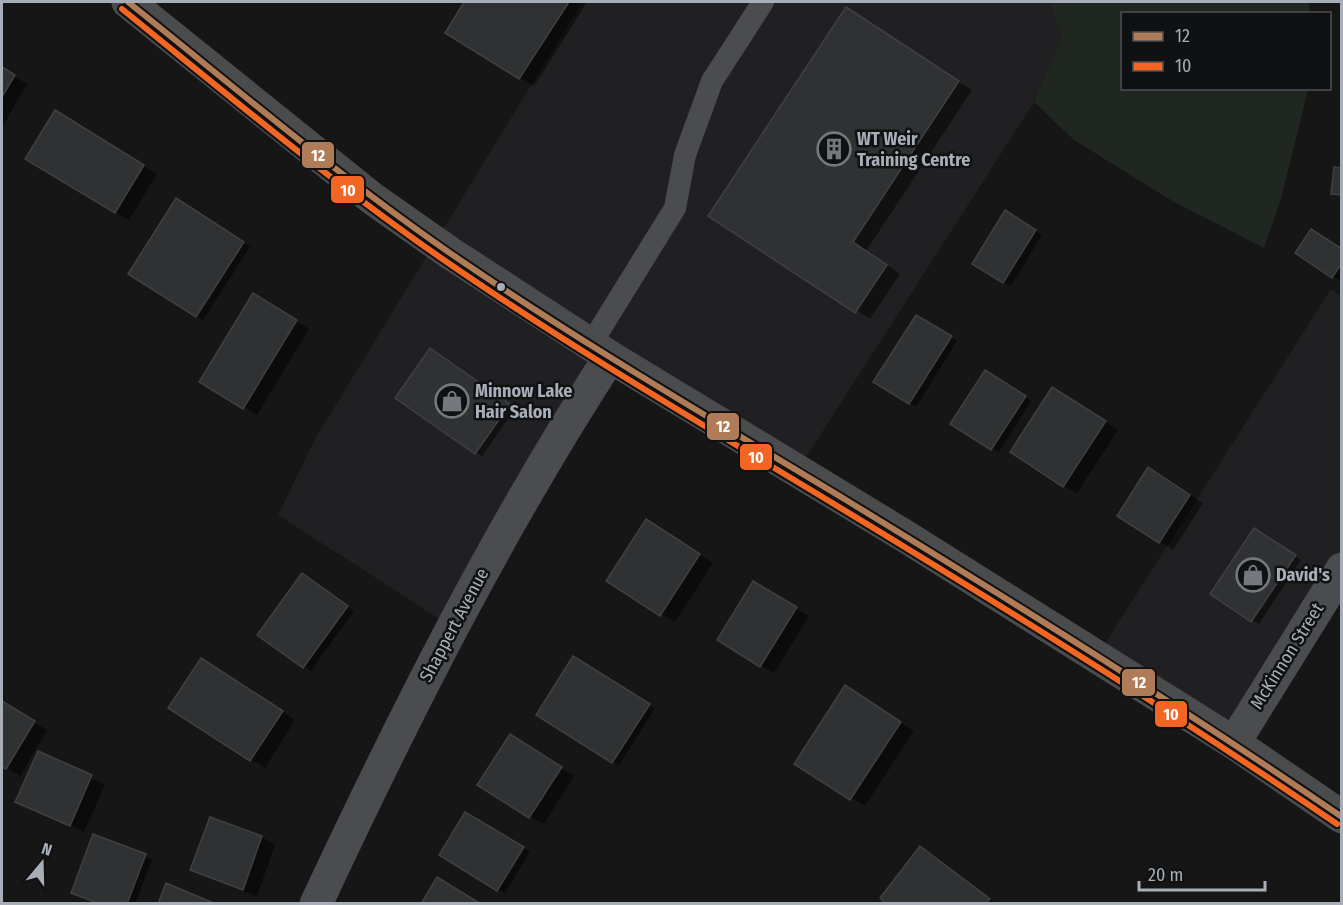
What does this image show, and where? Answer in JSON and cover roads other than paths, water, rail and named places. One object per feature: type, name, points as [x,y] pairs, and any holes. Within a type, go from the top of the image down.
[{"type":"main road","points":[[128,2],[373,199],[450,253],[601,350],[908,538],[1233,743],[1341,817]]},
{"type":"street","name":"Shappert Avenue","points":[[316,903],[390,747],[601,350]]},
{"type":"street","name":"McKinnon Street","points":[[1233,743],[1341,569]]},
{"type":"lane","points":[[601,350],[675,208],[684,155],[712,81],[762,2]]},
{"type":"place","name":"WT Weir Training Centre","points":[[834,149]]},
{"type":"place","name":"Minnow Lake Hair Salon","points":[[452,401]]},
{"type":"place","name":"David's","points":[[1253,575]]}]
